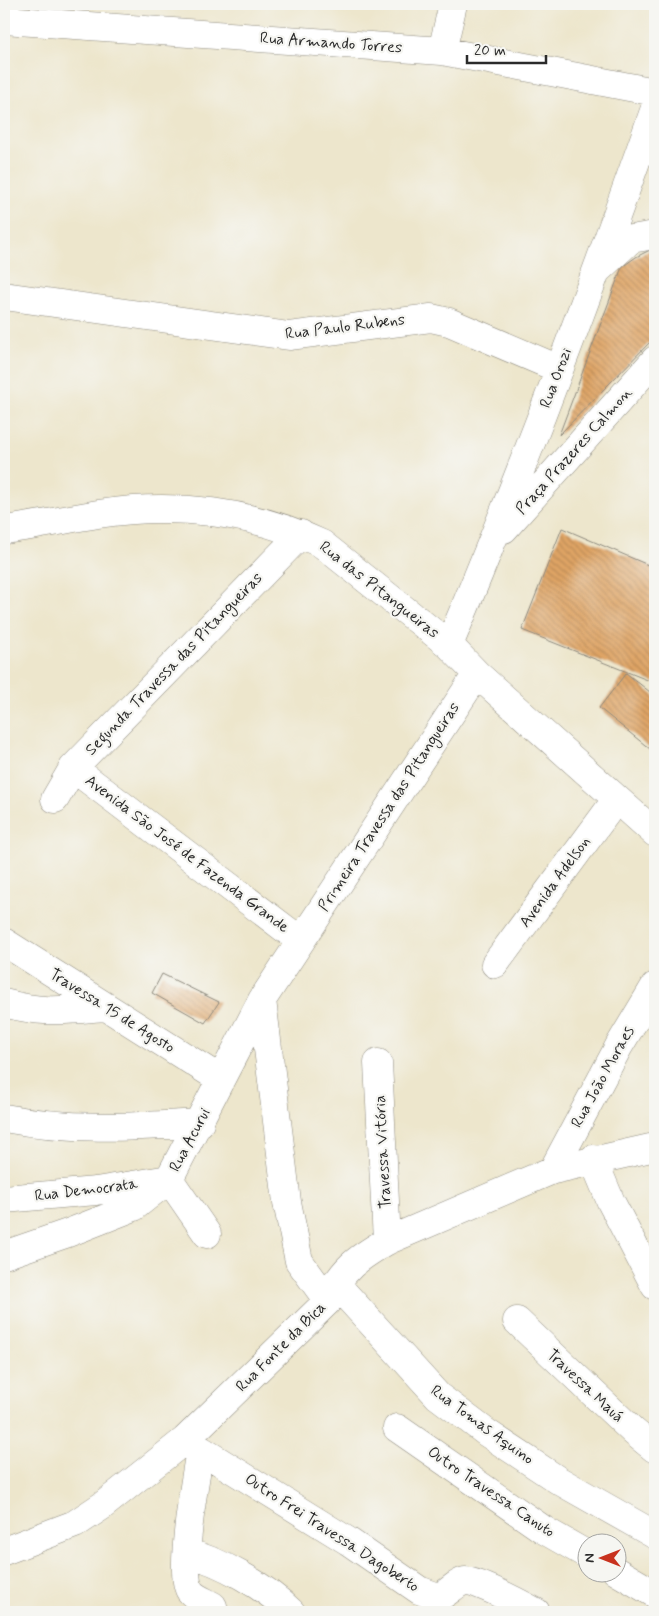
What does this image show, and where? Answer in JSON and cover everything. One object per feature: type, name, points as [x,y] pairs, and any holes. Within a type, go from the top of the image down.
[{"type":"street","points":[[442,51],[453,4]]},
{"type":"street","name":"Rua Armando Torres","points":[[4,20],[442,51],[655,92]]},
{"type":"street","name":"Rua Orozi","points":[[450,646],[493,542],[598,270],[655,108]]},
{"type":"street","points":[[598,270],[631,239],[655,235]]},
{"type":"street","name":"Rua Paulo Rubens","points":[[4,296],[289,336],[431,318],[449,322],[559,369]]},
{"type":"street","name":"Praça Prazeres Calmon","points":[[493,542],[655,360]]},
{"type":"street","name":"Rua das Pitangueiras","points":[[4,531],[100,513],[164,508],[210,510],[301,534],[322,544],[450,646],[476,674],[655,833]]},
{"type":"street","name":"Segunda Travessa das Pitangueiras","points":[[55,799],[73,768],[301,534]]},
{"type":"street","name":"Primeira Travessa das Pitangueiras","points":[[301,941],[476,674]]},
{"type":"street","name":"Avenida São José de Fazenda Grande","points":[[73,768],[301,941]]},
{"type":"street","name":"Avenida Adelson","points":[[495,964],[616,800]]},
{"type":"street","name":"Rua Acurui","points":[[4,1255],[76,1231],[134,1207],[169,1179],[200,1123],[220,1079],[262,1000],[301,941]]},
{"type":"street","name":"Travessa 15 de Agosto","points":[[4,942],[220,1079]]},
{"type":"street","name":"Rua João Moraes","points":[[553,1170],[618,1046],[655,986]]},
{"type":"street","points":[[262,1000],[287,1202],[299,1260],[332,1292]]},
{"type":"street","points":[[4,1003],[46,1012],[106,1007]]},
{"type":"street","name":"Travessa Vitória","points":[[378,1063],[387,1241]]},
{"type":"street","points":[[4,1118],[61,1126],[102,1129],[200,1123]]},
{"type":"street","name":"Rua Fonte da Bica","points":[[4,1551],[75,1524],[193,1445],[332,1292],[348,1266],[363,1255],[387,1241],[553,1170],[593,1159],[655,1147]]},
{"type":"street","points":[[593,1159],[611,1202],[655,1286]]},
{"type":"street","points":[[169,1179],[207,1234]]},
{"type":"street","name":"Rua Democrata","points":[[4,1199],[96,1191],[169,1179]]},
{"type":"street","name":"Rua Tomas Aquino","points":[[332,1292],[438,1396],[487,1433],[558,1480],[655,1535]]},
{"type":"street","name":"Travessa Mauá","points":[[517,1321],[634,1432],[655,1449]]},
{"type":"street","name":"Outro Travessa Canuto","points":[[397,1428],[544,1530],[576,1548]]},
{"type":"street","points":[[193,1445],[192,1503],[187,1553],[189,1589],[217,1610]]},
{"type":"street","name":"Outro Frei Travessa Dagoberto","points":[[193,1445],[348,1541],[419,1590],[438,1596],[462,1581],[471,1581],[536,1612]]},
{"type":"street","points":[[187,1553],[216,1562],[270,1594],[291,1612]]},
{"type":"street","points":[[626,1577],[655,1594]]},
{"type":"building","points":[[654,248],[655,337],[559,435],[622,267]]},
{"type":"building","points":[[562,528],[655,568],[655,683],[522,630]]},
{"type":"building","points":[[626,673],[655,696],[655,753],[599,708]]},
{"type":"building","points":[[162,974],[219,1002],[205,1023],[152,993]]}]
